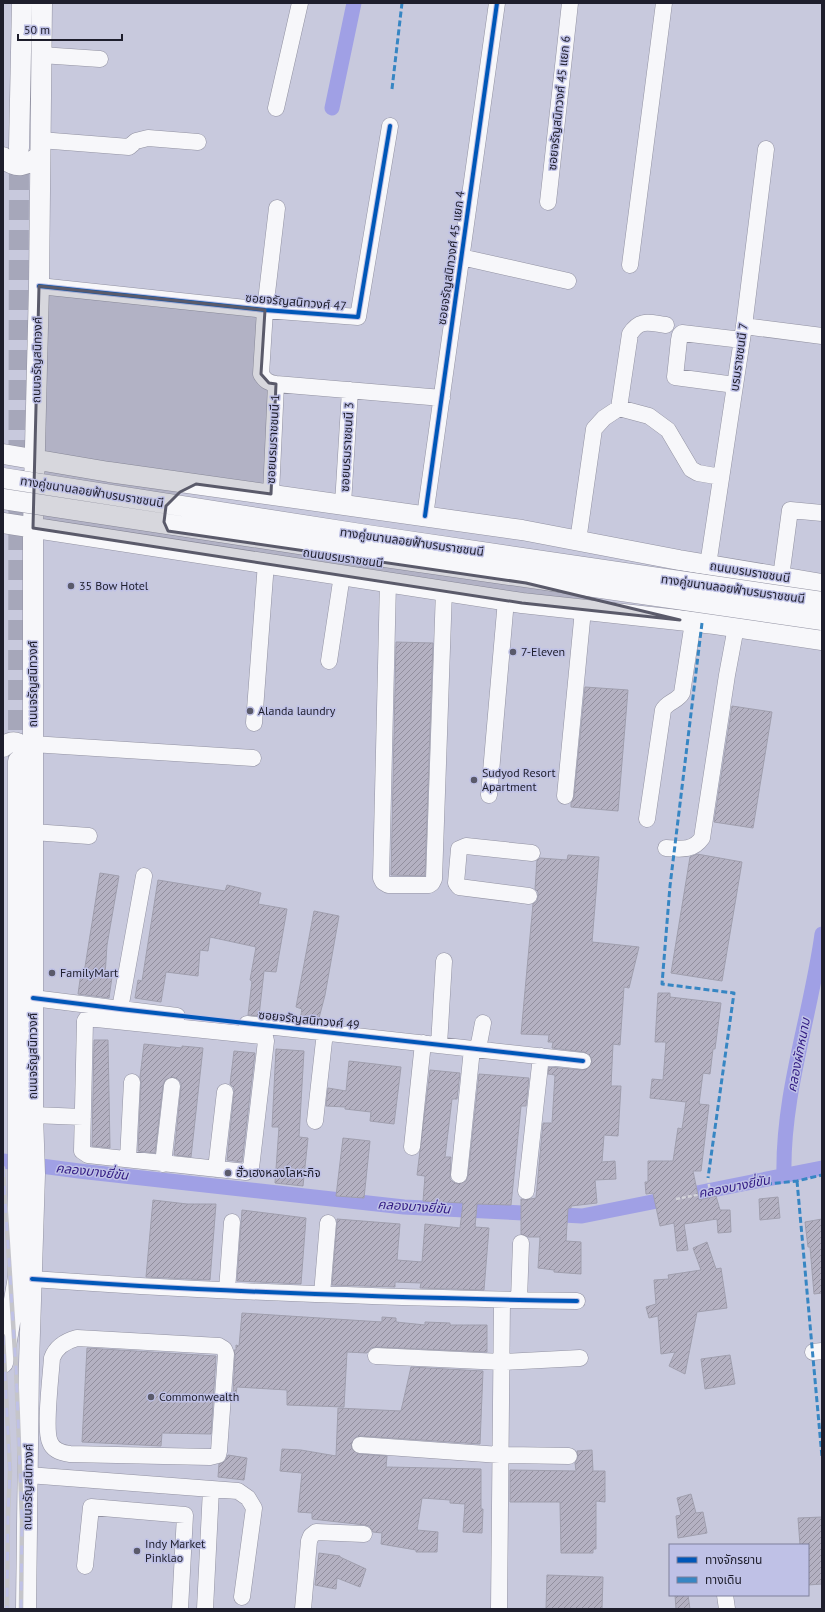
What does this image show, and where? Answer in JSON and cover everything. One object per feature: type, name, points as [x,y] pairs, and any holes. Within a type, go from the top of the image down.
[{"type":"main road","points":[[22,3],[11,152],[8,162],[18,166],[33,162],[40,147]]},
{"type":"main road","name":"ถนนจรัญสนิทวงศ์","points":[[26,1609],[28,1475],[39,1406],[29,1364],[25,1277],[25,764],[32,744],[33,528],[36,459],[39,286],[42,3]]},
{"type":"main road","name":"ถนนบรมราชชนนี","points":[[3,454],[105,472],[344,504],[522,530],[679,560],[822,584]]},
{"type":"main road","name":"ถนนบรมราชชนนี","points":[[3,470],[369,527],[556,558],[589,560],[679,560]]},
{"type":"main road","points":[[97,538],[80,529],[71,509],[73,492],[86,478],[105,472]]},
{"type":"main road","name":"ทางคู่ขนานลอยฟ้าบรมราชชนนี","points":[[3,478],[367,535],[822,602]]},
{"type":"main road","points":[[189,551],[173,542],[164,522],[166,506],[180,492],[196,484]]},
{"type":"main road","name":"ทางคู่ขนานลอยฟ้าบรมราชชนนี","points":[[3,499],[364,554],[822,620]]},
{"type":"main road","name":"ถนนบรมราชชนนี","points":[[3,505],[364,562],[526,583],[580,594],[687,621]]},
{"type":"main road","name":"ถนนบรมราชชนนี","points":[[3,523],[506,600],[736,627],[822,640]]},
{"type":"main road","points":[[3,747],[13,742],[20,744],[26,749],[25,764]]},
{"type":"main road","name":"ถนนจรัญสนิทวงศ์","points":[[25,764],[33,832],[32,1115],[26,1150]]},
{"type":"main road","name":"ถนนจรัญสนิทวงศ์","points":[[3,1363],[25,1277]]},
{"type":"street","points":[[276,108],[300,3]]},
{"type":"street","name":"ซอยจรัญสนิทวงศ์ 45 แยก 4","points":[[425,516],[497,3]]},
{"type":"street","name":"ซอยจรัญสนิทวงศ์ 45 แยก 6","points":[[548,202],[570,3]]},
{"type":"street","points":[[630,265],[664,3]]},
{"type":"street","points":[[41,55],[100,59]]},
{"type":"street","name":"ซอยจรัญสนิทวงศ์ 47","points":[[39,286],[265,310],[358,316],[390,126]]},
{"type":"street","points":[[40,147],[129,147],[136,141],[148,138],[198,142]]},
{"type":"street","name":"บรมราชชนนี 7","points":[[708,565],[743,333],[766,149]]},
{"type":"street","points":[[277,208],[265,310],[261,374],[269,383],[276,384],[442,398]]},
{"type":"street","points":[[461,257],[568,281]]},
{"type":"street","points":[[578,541],[594,429],[604,418],[619,408],[630,334],[636,325],[645,322],[666,325]]},
{"type":"street","points":[[735,385],[675,377],[679,340],[682,333],[743,333],[822,336]]},
{"type":"street","name":"ซอยบรมราชชนนี 1","points":[[270,494],[276,384]]},
{"type":"street","name":"ซอยบรมราชชนนี 3","points":[[344,504],[350,390]]},
{"type":"street","points":[[619,408],[649,416],[668,430],[691,469],[698,473],[721,477]]},
{"type":"street","points":[[781,577],[790,510],[822,513]]},
{"type":"street","points":[[254,723],[266,563]]},
{"type":"street","points":[[329,661],[342,575]]},
{"type":"street","points":[[388,582],[381,878],[383,882],[388,885],[429,885],[434,879],[444,590]]},
{"type":"street","points":[[489,795],[506,600]]},
{"type":"street","points":[[565,796],[582,610]]},
{"type":"street","points":[[647,820],[663,710],[682,693],[687,621]]},
{"type":"street","points":[[666,848],[689,848],[699,842],[702,838],[736,627]]},
{"type":"street","points":[[32,744],[253,758]]},
{"type":"street","points":[[33,832],[89,836]]},
{"type":"street","points":[[529,896],[459,887],[456,883],[458,850],[466,846],[532,853]]},
{"type":"street","points":[[120,1009],[144,876]]},
{"type":"street","points":[[439,1045],[444,961]]},
{"type":"street","name":"ซอยจรัญสนิทวงศ์ 49","points":[[33,998],[583,1061]]},
{"type":"street","points":[[87,1018],[265,1037],[266,1041],[251,1170],[246,1172],[128,1159],[88,1155],[82,1151],[85,1021],[87,1018]]},
{"type":"street","points":[[459,1175],[475,1049],[483,1023]]},
{"type":"street","points":[[315,1121],[326,1032]]},
{"type":"street","points":[[412,1147],[423,1043]]},
{"type":"street","points":[[526,1191],[541,1056]]},
{"type":"street","points":[[128,1159],[132,1082]]},
{"type":"street","points":[[163,1164],[172,1086]]},
{"type":"street","points":[[216,1169],[225,1092]]},
{"type":"street","points":[[32,1115],[83,1117]]},
{"type":"street","points":[[227,1290],[232,1222]]},
{"type":"street","points":[[322,1294],[328,1223]]},
{"type":"street","points":[[519,1300],[521,1243]]},
{"type":"street","points":[[25,1277],[227,1290],[502,1300],[577,1301]]},
{"type":"street","points":[[499,1609],[502,1300]]},
{"type":"street","points":[[82,1338],[219,1346],[226,1352],[219,1451],[218,1455],[214,1457],[61,1453],[52,1446],[49,1440],[39,1406],[53,1355],[59,1347],[73,1339],[82,1338]]},
{"type":"street","points":[[376,1356],[502,1362],[580,1358]]},
{"type":"street","points":[[360,1445],[500,1455],[569,1456]]},
{"type":"street","points":[[28,1475],[238,1492],[248,1498],[254,1508],[242,1597]]},
{"type":"street","points":[[205,1609],[211,1489]]},
{"type":"street","points":[[85,1566],[91,1507],[185,1515],[180,1609]]},
{"type":"street","points":[[303,1609],[308,1541],[311,1536],[316,1532],[364,1534]]},
{"type":"street","points":[[725,1596],[726,1609]]},
{"type":"path","points":[[708,1178],[710,1193]]},
{"type":"path","points":[[676,1199],[739,1187]]},
{"type":"highlighted area","points":[[39,286],[265,310],[261,374],[269,383],[276,384],[271,494],[196,484],[180,492],[166,506],[164,522],[168,531],[526,583],[680,620],[522,603],[33,528]]},
{"type":"building","points":[[396,642],[433,643],[425,876],[391,875]]},
{"type":"building","points":[[585,687],[628,690],[618,811],[571,807],[574,797]]},
{"type":"building","points":[[732,706],[772,712],[753,828],[714,822]]},
{"type":"building","points":[[697,854],[742,862],[722,981],[671,973],[690,857]]},
{"type":"building","points":[[568,855],[599,857],[592,942],[639,947],[629,988],[624,987],[620,1045],[613,1044],[611,1086],[621,1086],[618,1136],[604,1135],[602,1162],[615,1161],[616,1179],[595,1180],[597,1203],[571,1206],[571,1208],[568,1208],[566,1241],[581,1242],[581,1274],[554,1272],[554,1270],[538,1268],[540,1237],[528,1237],[521,1234],[521,1199],[525,1200],[536,1198],[543,1123],[552,1123],[555,1075],[548,1074],[549,1067],[582,1070],[587,1069],[592,1062],[591,1057],[584,1052],[552,1048],[553,1042],[548,1042],[549,1035],[521,1034],[533,904],[537,901],[538,897],[538,892],[535,889],[537,860],[540,858],[567,860]]},
{"type":"building","points":[[100,873],[119,876],[107,945],[105,976],[112,977],[109,998],[78,994],[81,973],[84,973]]},
{"type":"building","points":[[158,880],[225,891],[227,885],[261,893],[258,904],[287,909],[276,972],[264,971],[259,1016],[248,1015],[252,981],[250,980],[256,947],[210,937],[208,951],[200,950],[198,976],[166,972],[161,1002],[135,998],[138,980],[142,981]]},
{"type":"building","points":[[314,911],[339,916],[325,995],[318,1022],[300,1020],[302,1009],[296,1007]]},
{"type":"building","points":[[658,993],[670,993],[670,997],[721,1003],[710,1074],[703,1073],[699,1104],[709,1105],[701,1171],[693,1171],[699,1200],[716,1196],[720,1210],[730,1210],[731,1232],[718,1233],[717,1219],[684,1224],[688,1250],[677,1251],[674,1223],[660,1226],[653,1193],[646,1194],[645,1182],[648,1182],[648,1161],[673,1161],[678,1128],[682,1129],[686,1102],[650,1098],[652,1079],[663,1080],[666,1042],[655,1042]]},
{"type":"building","points":[[94,1040],[108,1040],[110,1148],[92,1146]]},
{"type":"building","points":[[144,1044],[182,1048],[182,1046],[203,1048],[191,1157],[174,1155],[181,1083],[178,1079],[173,1077],[165,1080],[163,1085],[155,1153],[138,1151],[140,1077]]},
{"type":"building","points":[[276,1049],[304,1051],[299,1137],[308,1138],[303,1186],[275,1183],[279,1127],[272,1127]]},
{"type":"building","points":[[234,1051],[255,1053],[242,1162],[227,1160],[234,1093],[234,1088],[230,1084]]},
{"type":"building","points":[[349,1061],[401,1067],[394,1124],[370,1121],[371,1112],[345,1109],[345,1107],[326,1106],[328,1088],[346,1091]]},
{"type":"building","points":[[430,1070],[460,1073],[457,1099],[452,1099],[445,1157],[451,1157],[450,1179],[458,1184],[466,1181],[468,1176],[479,1074],[529,1078],[526,1106],[521,1106],[511,1205],[477,1204],[475,1227],[489,1228],[484,1290],[420,1288],[421,1283],[395,1282],[395,1287],[332,1285],[337,1219],[400,1224],[397,1260],[422,1262],[425,1224],[460,1228],[463,1203],[423,1201],[425,1176],[417,1175]]},
{"type":"building","points":[[343,1138],[370,1141],[364,1198],[336,1196]]},
{"type":"building","points":[[778,1197],[780,1218],[760,1220],[759,1199]]},
{"type":"building","points":[[153,1200],[187,1204],[216,1204],[210,1280],[146,1277]]},
{"type":"building","points":[[242,1210],[306,1218],[301,1284],[237,1281]]},
{"type":"building","points":[[822,1219],[822,1293],[814,1294],[810,1247],[808,1247],[805,1222]]},
{"type":"building","points":[[707,1242],[716,1269],[721,1268],[727,1308],[697,1312],[685,1374],[669,1366],[675,1352],[661,1354],[658,1316],[649,1318],[646,1307],[656,1304],[654,1280],[669,1279],[668,1275],[701,1270],[693,1248]]},
{"type":"building","points":[[242,1313],[382,1322],[382,1317],[396,1318],[396,1322],[425,1325],[425,1322],[450,1323],[450,1325],[487,1325],[487,1352],[376,1347],[371,1348],[367,1353],[347,1352],[344,1407],[287,1405],[287,1390],[237,1387],[236,1394],[233,1394],[234,1350],[236,1350],[236,1345],[239,1346]]},
{"type":"building","name":"Commonwealth","points":[[87,1348],[216,1356],[211,1434],[162,1433],[161,1446],[82,1442]]},
{"type":"building","points":[[730,1355],[735,1384],[705,1389],[701,1359]]},
{"type":"building","points":[[411,1367],[483,1371],[480,1444],[361,1436],[356,1437],[351,1444],[352,1449],[359,1454],[387,1456],[386,1467],[481,1469],[481,1509],[483,1509],[482,1533],[463,1532],[465,1504],[450,1503],[450,1500],[422,1498],[417,1530],[438,1532],[437,1552],[416,1552],[416,1550],[381,1544],[382,1533],[373,1532],[369,1526],[312,1519],[312,1513],[298,1512],[302,1473],[280,1471],[282,1449],[301,1450],[336,1456],[338,1408],[401,1411]]},
{"type":"building","points":[[592,1450],[593,1471],[605,1471],[605,1502],[596,1501],[596,1549],[593,1549],[593,1553],[561,1553],[560,1502],[510,1502],[510,1470],[576,1471],[575,1463],[578,1457],[577,1451]]},
{"type":"building","points":[[228,1455],[247,1458],[244,1480],[218,1477],[219,1464],[225,1461]]},
{"type":"building","points":[[691,1494],[696,1513],[703,1512],[707,1533],[678,1538],[676,1516],[681,1515],[677,1498]]},
{"type":"building","points":[[822,1517],[822,1584],[809,1585],[809,1544],[800,1544],[798,1518]]},
{"type":"building","points":[[319,1553],[340,1556],[366,1569],[360,1587],[337,1578],[336,1589],[315,1585]]},
{"type":"building","points":[[547,1575],[603,1577],[602,1609],[546,1609]]},
{"type":"building","points":[[675,1596],[688,1596],[690,1609],[676,1609]]},
{"type":"waterway","points":[[332,108],[354,3]]},
{"type":"waterway","name":"คลองผักหนาม","points":[[784,1176],[785,1145],[792,1085],[822,934]]},
{"type":"waterway","name":"คลองบางยี่ขัน","points":[[3,1161],[79,1171],[404,1207],[582,1216],[822,1168]]},
{"type":"tunnel","points":[[18,760],[19,148]]},
{"type":"railway","points":[[3,1168],[16,1368],[22,1521],[21,1609]]},
{"type":"railway","points":[[3,1336],[10,1471],[7,1609]]},
{"type":"marked path","points":[[392,89],[402,3]]},
{"type":"marked path","points":[[702,623],[670,886],[662,984],[734,993],[708,1178]]},
{"type":"marked path","points":[[739,1187],[797,1181],[822,1175]]},
{"type":"marked path","points":[[797,1181],[822,1457]]},
{"type":"cycle path","points":[[425,516],[497,3]]},
{"type":"cycle path","points":[[39,286],[265,310],[358,317],[390,126]]},
{"type":"cycle path","points":[[33,998],[583,1061]]},
{"type":"cycle path","points":[[32,1279],[168,1288],[304,1294],[577,1301]]},
{"type":"place","name":"35 Bow Hotel","points":[[71,586]]},
{"type":"place","name":"7-Eleven","points":[[513,652]]},
{"type":"place","name":"Alanda laundry","points":[[250,711]]},
{"type":"place","name":"Sudyod Resort Apartment","points":[[474,780]]},
{"type":"place","name":"FamilyMart","points":[[52,973]]},
{"type":"place","name":"ฮั่วเฮงหลงโลหะกิจ","points":[[228,1173]]},
{"type":"place","name":"Commonwealth","points":[[151,1397]]},
{"type":"place","name":"Indy Market Pinklao","points":[[137,1551]]}]
